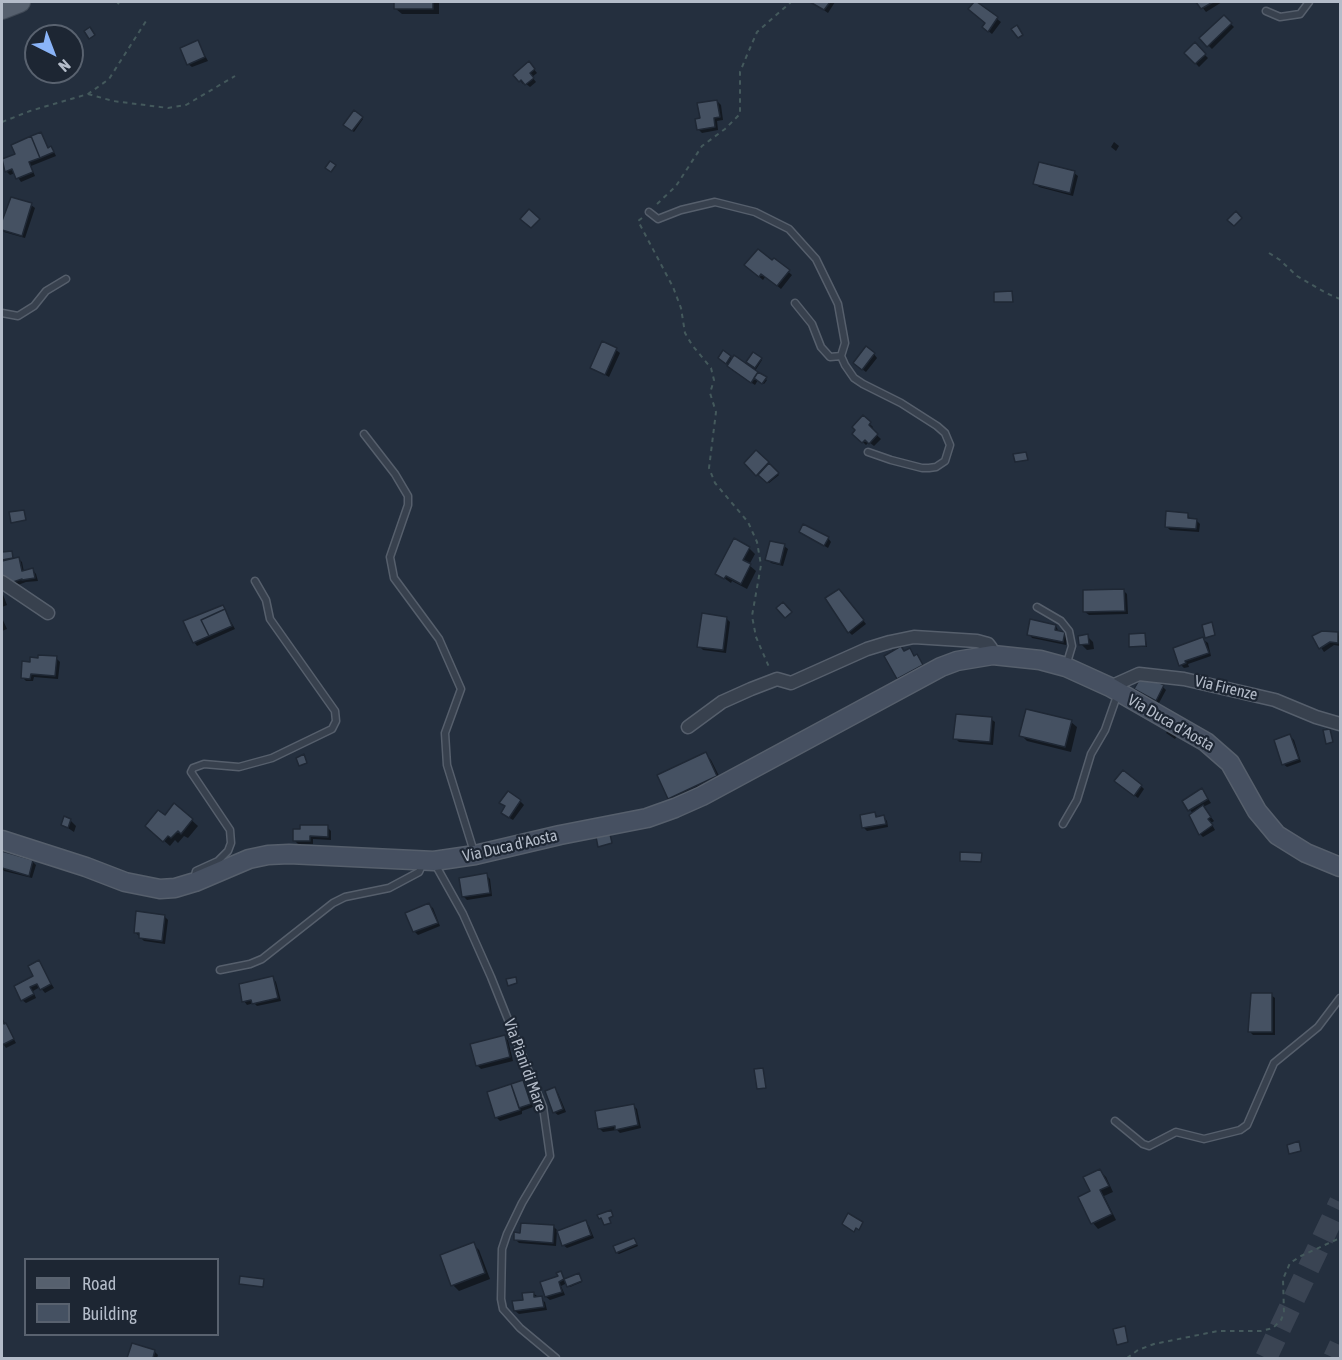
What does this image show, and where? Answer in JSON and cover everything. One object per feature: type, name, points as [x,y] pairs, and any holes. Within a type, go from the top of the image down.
[{"type":"main road","points":[[2,9],[20,2]]},
{"type":"main road","name":"Via Duca d'Aosta","points":[[2,840],[144,887],[175,888],[249,859],[268,855],[429,860],[475,855],[647,818],[675,808],[702,796],[941,667],[957,661],[993,655],[1040,660],[1066,667],[1114,690],[1206,742],[1219,752],[1234,770],[1257,811],[1277,836],[1306,854],[1341,867]]},
{"type":"street","points":[[2,582],[48,613]]},
{"type":"street","name":"Via Duca d'Aosta","points":[[688,727],[722,702],[777,679],[791,683],[867,649],[914,637],[977,641],[988,644],[993,655]]},
{"type":"street","name":"Via Firenze","points":[[1114,690],[1139,674],[1184,679],[1275,700],[1316,717],[1341,724]]},
{"type":"lane","points":[[1266,11],[1280,18],[1300,15],[1310,2]]},
{"type":"lane","points":[[649,212],[658,219],[665,218],[681,210],[715,202],[755,212],[789,229],[816,259],[838,304],[845,344],[841,356],[854,378],[901,403],[937,426],[945,433],[950,444],[945,462],[936,467],[922,468],[868,452]]},
{"type":"lane","points":[[2,313],[18,316],[34,306],[46,291],[66,279]]},
{"type":"lane","points":[[795,303],[812,324],[821,347],[830,357],[841,356]]},
{"type":"lane","points":[[364,434],[395,474],[408,496],[408,505],[390,557],[394,578],[439,639],[461,689],[445,733],[447,765],[475,855]]},
{"type":"lane","points":[[195,882],[196,871],[218,861],[228,851],[231,843],[230,830],[191,772],[193,768],[204,764],[239,767],[272,758],[332,729],[336,721],[335,711],[270,619],[266,600],[255,581]]},
{"type":"lane","points":[[1037,607],[1061,621],[1069,631],[1072,646],[1066,667]]},
{"type":"lane","points":[[1063,824],[1077,800],[1091,754],[1106,730],[1114,690]]},
{"type":"lane","points":[[219,970],[250,964],[262,959],[333,903],[345,897],[376,892],[398,884],[420,872],[429,860]]},
{"type":"lane","name":"Via Piani di Mare","points":[[429,860],[463,914],[543,1107],[550,1156],[522,1203],[507,1234],[502,1250],[501,1299],[503,1309],[520,1328],[556,1359]]},
{"type":"lane","points":[[1115,1121],[1143,1144],[1149,1146],[1176,1132],[1203,1139],[1240,1130],[1247,1125],[1274,1062],[1318,1027],[1341,998]]},
{"type":"path","points":[[777,679],[766,662],[756,637],[752,616],[761,565],[757,542],[748,522],[710,476],[716,412],[710,393],[714,380],[711,368],[685,333],[681,308],[673,287],[638,221],[676,186],[688,164],[702,146],[725,129],[740,114],[740,72],[757,32],[791,2]]},
{"type":"path","points":[[2,122],[88,94],[109,79],[148,18]]},
{"type":"path","points":[[88,94],[113,101],[168,108],[186,105],[235,76]]},
{"type":"path","points":[[1269,253],[1297,276],[1326,293],[1341,298]]},
{"type":"path","points":[[1127,1359],[1138,1350],[1154,1344],[1218,1331],[1261,1331],[1273,1328],[1284,1313],[1283,1279],[1290,1263],[1341,1238]]},
{"type":"building","points":[[394,2],[433,2],[433,9],[394,9]]},
{"type":"building","points":[[810,2],[830,2],[824,10]]},
{"type":"building","points":[[974,2],[998,17],[988,32],[982,27],[985,23],[968,9]]},
{"type":"building","points":[[1196,2],[1213,2],[1201,9]]},
{"type":"building","points":[[1224,15],[1232,23],[1207,47],[1199,38]]},
{"type":"building","points":[[1017,25],[1023,35],[1018,38],[1011,29]]},
{"type":"building","points":[[90,27],[95,35],[89,39],[84,31]]},
{"type":"building","points":[[198,40],[205,57],[187,65],[180,48]]},
{"type":"building","points":[[1195,42],[1206,54],[1195,64],[1184,53]]},
{"type":"building","points":[[529,61],[535,69],[530,73],[534,78],[525,85],[513,75]]},
{"type":"building","points":[[717,100],[720,117],[714,118],[715,127],[697,130],[695,119],[700,118],[697,103]]},
{"type":"building","points":[[354,110],[363,117],[352,131],[343,125]]},
{"type":"building","points":[[41,132],[48,148],[51,146],[54,152],[40,158],[31,136]]},
{"type":"building","points":[[31,136],[40,158],[29,162],[33,172],[16,179],[12,169],[5,172],[2,159],[15,154],[11,145]]},
{"type":"building","points":[[330,161],[336,165],[331,172],[325,168]]},
{"type":"building","points":[[1039,162],[1075,171],[1070,193],[1033,184]]},
{"type":"building","points":[[11,197],[32,203],[22,236],[2,230],[2,221]]},
{"type":"building","points":[[529,209],[540,219],[531,228],[520,219]]},
{"type":"building","points":[[1236,211],[1242,218],[1234,226],[1227,220]]},
{"type":"building","points":[[758,249],[790,270],[777,286],[761,274],[759,277],[744,265]]},
{"type":"building","points":[[1012,291],[1013,302],[994,302],[994,292]]},
{"type":"building","points":[[602,341],[617,348],[605,375],[590,368]]},
{"type":"building","points":[[866,346],[875,353],[862,370],[853,363]]},
{"type":"building","points":[[723,350],[731,356],[726,364],[718,358]]},
{"type":"building","points":[[753,352],[762,358],[755,368],[746,362]]},
{"type":"building","points":[[734,355],[758,372],[751,383],[727,366]]},
{"type":"building","points":[[758,372],[767,377],[762,384],[754,378]]},
{"type":"building","points":[[863,415],[871,422],[869,425],[878,434],[869,444],[865,440],[862,443],[852,434],[855,430],[852,427]]},
{"type":"building","points":[[756,450],[769,462],[756,476],[744,463]]},
{"type":"building","points":[[1026,452],[1028,460],[1015,462],[1013,454]]},
{"type":"building","points":[[769,463],[779,473],[767,483],[758,475]]},
{"type":"building","points":[[24,510],[26,520],[11,523],[9,512]]},
{"type":"building","points":[[1166,511],[1188,513],[1188,518],[1197,519],[1196,529],[1165,527]]},
{"type":"building","points":[[803,524],[829,537],[824,546],[799,532]]},
{"type":"building","points":[[734,538],[750,547],[743,560],[751,564],[741,584],[726,576],[724,579],[715,574]]},
{"type":"building","points":[[770,541],[785,544],[780,564],[765,560]]},
{"type":"building","points":[[12,551],[13,558],[2,560],[2,552]]},
{"type":"building","points":[[19,557],[22,571],[33,568],[35,578],[10,583],[2,575],[2,561]]},
{"type":"building","points":[[839,589],[864,620],[848,633],[825,598]]},
{"type":"building","points":[[1124,589],[1125,611],[1083,612],[1083,590]]},
{"type":"building","points":[[783,602],[792,612],[785,618],[776,608]]},
{"type":"building","points":[[223,605],[225,609],[201,620],[209,636],[193,643],[183,621]]},
{"type":"building","points":[[225,609],[232,626],[209,636],[201,620]]},
{"type":"building","points":[[702,613],[727,617],[723,650],[697,647]]},
{"type":"building","points":[[1030,619],[1056,625],[1055,630],[1065,632],[1063,642],[1027,635]]},
{"type":"building","points":[[1212,622],[1215,635],[1205,638],[1202,625]]},
{"type":"building","points":[[1322,631],[1338,632],[1338,643],[1330,642],[1319,649],[1312,636]]},
{"type":"building","points":[[1145,633],[1146,646],[1129,647],[1129,634]]},
{"type":"building","points":[[1088,634],[1089,644],[1079,645],[1078,636]]},
{"type":"building","points":[[1203,637],[1209,653],[1185,661],[1186,663],[1179,666],[1173,648]]},
{"type":"building","points":[[901,646],[904,651],[910,648],[914,656],[917,654],[923,665],[897,679],[884,656]]},
{"type":"building","points":[[38,655],[57,656],[55,676],[31,674],[30,679],[21,678],[22,661],[30,662],[30,657],[38,658]]},
{"type":"building","points":[[1152,679],[1164,685],[1156,701],[1134,689],[1139,680]]},
{"type":"building","points":[[1026,709],[1072,720],[1065,747],[1019,736]]},
{"type":"building","points":[[956,714],[992,717],[990,742],[953,739]]},
{"type":"building","points":[[1330,729],[1333,742],[1326,744],[1323,730]]},
{"type":"building","points":[[1290,734],[1299,759],[1282,765],[1274,740]]},
{"type":"building","points":[[706,752],[717,776],[668,799],[657,775]]},
{"type":"building","points":[[304,754],[307,763],[299,766],[296,758]]},
{"type":"building","points":[[1123,770],[1142,785],[1134,796],[1114,781]]},
{"type":"building","points":[[1202,788],[1208,799],[1188,811],[1182,801]]},
{"type":"building","points":[[508,791],[521,800],[509,818],[501,813],[505,806],[499,803]]},
{"type":"building","points":[[174,803],[193,819],[181,834],[178,831],[171,838],[168,836],[163,842],[145,826],[158,810],[165,815]]},
{"type":"building","points":[[1203,805],[1213,825],[1199,835],[1189,815]]},
{"type":"building","points":[[875,812],[876,817],[884,815],[886,824],[862,828],[860,815]]},
{"type":"building","points":[[64,816],[71,819],[68,828],[61,825]]},
{"type":"building","points":[[300,825],[328,825],[328,837],[310,836],[310,841],[293,841],[293,829],[300,829]]},
{"type":"building","points":[[610,834],[612,843],[598,847],[596,837]]},
{"type":"building","points":[[2,851],[33,860],[29,876],[2,868]]},
{"type":"building","points":[[960,852],[982,853],[981,862],[960,861]]},
{"type":"building","points":[[487,873],[490,893],[462,897],[459,878]]},
{"type":"building","points":[[429,903],[438,923],[413,932],[405,913]]},
{"type":"building","points":[[136,911],[165,915],[162,941],[139,938],[139,933],[134,933]]},
{"type":"building","points":[[39,960],[51,984],[40,990],[37,984],[30,987],[34,994],[21,1001],[14,986],[33,976],[28,966]]},
{"type":"building","points":[[273,976],[278,998],[252,1004],[251,1000],[242,1002],[239,984]]},
{"type":"building","points":[[516,977],[517,983],[508,986],[506,979]]},
{"type":"building","points":[[1251,993],[1272,993],[1272,1032],[1248,1032]]},
{"type":"building","points":[[2,1019],[14,1039],[2,1045]]},
{"type":"building","points":[[505,1035],[510,1057],[476,1066],[470,1044]]},
{"type":"building","points":[[763,1068],[766,1088],[757,1089],[754,1069]]},
{"type":"building","points":[[523,1080],[531,1104],[519,1108],[511,1084]]},
{"type":"building","points":[[511,1084],[520,1110],[495,1118],[487,1092]]},
{"type":"building","points":[[555,1087],[563,1109],[553,1113],[545,1091]]},
{"type":"building","points":[[634,1104],[638,1125],[615,1130],[615,1126],[598,1129],[595,1111]]},
{"type":"building","points":[[1299,1141],[1301,1151],[1289,1154],[1287,1145]]},
{"type":"building","points":[[1100,1169],[1109,1186],[1100,1190],[1112,1214],[1091,1224],[1078,1197],[1090,1191],[1083,1177]]},
{"type":"building","points":[[611,1210],[613,1216],[609,1218],[611,1223],[604,1225],[597,1215]]},
{"type":"building","points":[[848,1213],[863,1222],[859,1230],[856,1228],[854,1232],[842,1224]]},
{"type":"building","points":[[586,1220],[591,1235],[562,1246],[557,1231]]},
{"type":"building","points":[[521,1223],[554,1225],[553,1243],[514,1240],[514,1232],[520,1233]]},
{"type":"building","points":[[634,1238],[637,1244],[616,1253],[613,1246]]},
{"type":"building","points":[[474,1242],[485,1273],[451,1286],[440,1255]]},
{"type":"building","points":[[561,1271],[564,1279],[559,1282],[562,1292],[545,1297],[540,1282],[558,1276],[556,1273]]},
{"type":"building","points":[[579,1273],[582,1281],[567,1287],[564,1279]]},
{"type":"building","points":[[240,1276],[264,1279],[263,1287],[239,1284]]},
{"type":"building","points":[[534,1292],[534,1297],[542,1296],[544,1307],[514,1311],[512,1301],[523,1300],[522,1293]]},
{"type":"building","points":[[1125,1326],[1128,1342],[1117,1345],[1113,1329]]},
{"type":"building","points":[[132,1343],[155,1350],[153,1358],[127,1358]]},
{"type":"tunnel","points":[[1266,1358],[1340,1202]]},
{"type":"tunnel","points":[[1334,1358],[1340,1345]]}]
